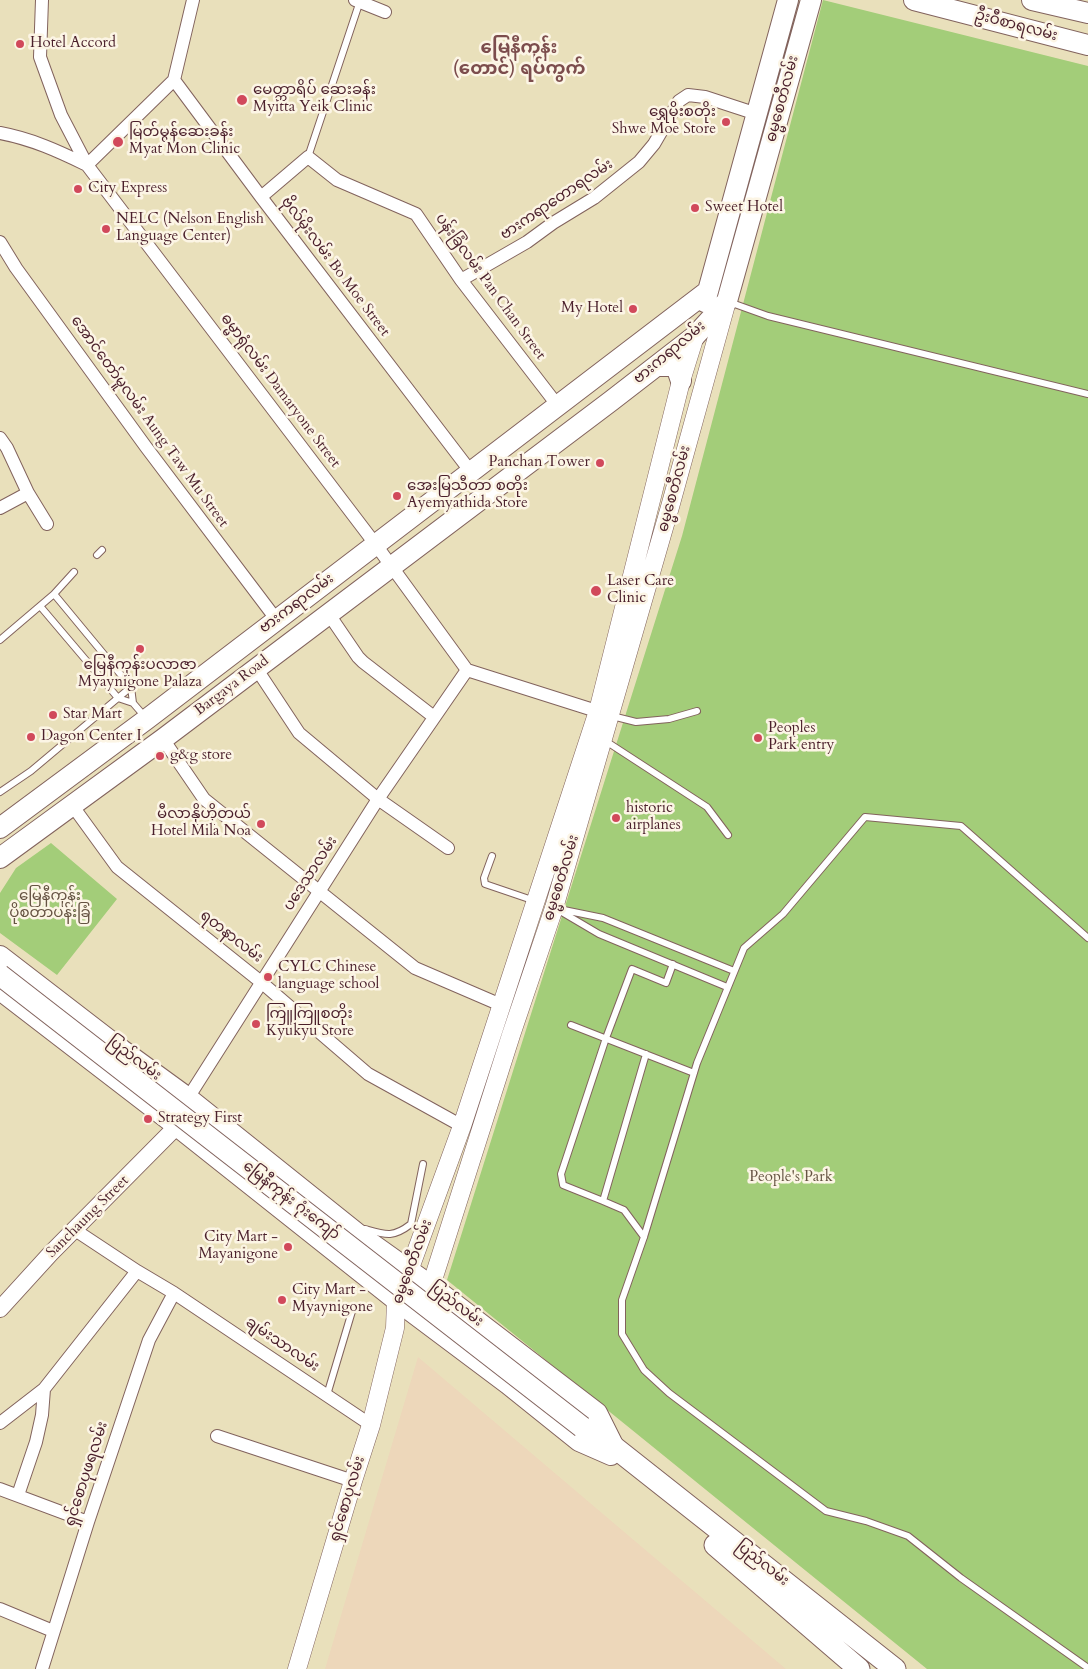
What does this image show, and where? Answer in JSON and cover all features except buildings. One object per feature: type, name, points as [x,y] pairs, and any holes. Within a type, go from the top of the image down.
[{"type":"highway","name":"မြေနီကုန်း ဂုံးကျော်","points":[[0,975],[612,1451]]},
{"type":"highway","name":"ပြည်လမ်း","points":[[612,1451],[859,1669]]},
{"type":"highway","name":"ပြည်လမ်း","points":[[612,1451],[895,1669]]},
{"type":"main road","points":[[773,0],[780,32]]},
{"type":"main road","name":"ဓမ္မစေတီလမ်း","points":[[395,1328],[396,1300],[409,1270],[462,1126],[501,1005],[545,905],[603,739],[604,713],[681,381],[708,291],[788,0]]},
{"type":"main road","points":[[808,8],[819,0]]},
{"type":"main road","name":"ဦးဝီစာရလမ်း","points":[[914,0],[1088,45]]},
{"type":"main road","name":"ဦးဝီစာရလမ်း","points":[[1032,0],[1088,13]]},
{"type":"main road","name":"ဓမ္မစေတီလမ်း","points":[[395,1328],[413,1312],[431,1286],[511,1035],[545,905],[670,507],[808,8]]},
{"type":"main road","name":"ဗားကရာလမ်း","points":[[0,828],[147,719],[708,291]]},
{"type":"main road","name":"ဗားကရာလမ်း","points":[[392,567],[658,366],[695,336],[727,301]]},
{"type":"main road","points":[[658,366],[676,366],[681,381]]},
{"type":"main road","points":[[593,379],[605,383],[610,388],[611,401]]},
{"type":"main road","name":"Bargaya Road","points":[[72,806],[392,567]]},
{"type":"main road","points":[[147,719],[163,738]]},
{"type":"main road","points":[[0,858],[72,806]]},
{"type":"main road","name":"ပြည်လမ်း","points":[[0,956],[188,1098],[358,1234],[431,1286],[597,1414],[612,1451]]},
{"type":"main road","name":"ပြည်လမ်း","points":[[0,990],[579,1441],[612,1451]]},
{"type":"main road","name":"ရှင်စောပုလမ်း","points":[[297,1669],[371,1425],[395,1328]]},
{"type":"street","name":"ဓမ္မာရုံလမ်း Damaryone Street","points":[[42,0],[40,57],[61,116],[87,165],[376,545],[467,670]]},
{"type":"street","points":[[0,133],[20,137],[57,150],[87,165],[174,80],[193,0]]},
{"type":"street","points":[[359,0],[385,12]]},
{"type":"street","name":"ဗိုလ်မိုးလမ်း Bo Moe Street","points":[[174,80],[261,198],[472,472]]},
{"type":"street","name":"ဗားကရာတောရလမ်း","points":[[461,280],[527,242],[553,223],[594,198],[639,162],[654,144],[679,101],[688,95],[705,97],[757,114]]},
{"type":"street","points":[[261,198],[308,158]]},
{"type":"street","name":"ပန်းခြံလမ်း Pan Chan Street","points":[[308,158],[336,180],[416,214],[461,280],[558,406]]},
{"type":"street","name":"အောင်တော်မူလမ်း Aung Taw Mu Street","points":[[0,242],[16,268],[135,431],[276,619]]},
{"type":"street","points":[[0,438],[7,448],[28,493],[47,524]]},
{"type":"street","points":[[0,508],[28,493]]},
{"type":"street","points":[[328,613],[363,662],[434,717]]},
{"type":"street","points":[[256,668],[299,733],[378,798],[448,848]]},
{"type":"street","points":[[467,670],[604,713]]},
{"type":"street","name":"ပဒေသာလမ်း","points":[[188,1098],[378,798],[467,670]]},
{"type":"street","points":[[163,738],[204,799],[415,968],[501,1005]]},
{"type":"street","name":"ရတနာလမ်း","points":[[72,806],[117,867],[261,982],[368,1074],[462,1126]]},
{"type":"street","name":"Sanchaung Street","points":[[0,1309],[177,1126]]},
{"type":"street","name":"ချမ်းသာလမ်း","points":[[75,1230],[174,1293],[371,1425]]},
{"type":"street","points":[[0,1423],[44,1389],[137,1271]]},
{"type":"street","name":"ရှင်စောပုဖရလမ်း","points":[[42,1669],[88,1522],[149,1340],[174,1293]]},
{"type":"street","points":[[18,1495],[36,1442],[42,1415],[44,1389]]},
{"type":"street","points":[[217,1436],[353,1481]]},
{"type":"street","points":[[0,1488],[88,1522]]},
{"type":"street","points":[[0,1609],[53,1631]]},
{"type":"lane","points":[[308,158],[359,0]]},
{"type":"lane","points":[[727,301],[768,316],[1088,394]]},
{"type":"lane","points":[[0,640],[54,594],[74,572]]},
{"type":"lane","points":[[54,594],[130,686],[133,703]]},
{"type":"lane","points":[[40,606],[118,698],[133,703],[147,719]]},
{"type":"lane","points":[[0,792],[31,771],[130,686]]},
{"type":"lane","points":[[604,713],[636,722],[669,719],[697,711]]},
{"type":"lane","points":[[603,739],[707,807],[728,835]]},
{"type":"lane","points":[[1088,938],[961,826],[865,817],[782,914],[744,948],[706,1038],[644,1237],[622,1300],[622,1334],[644,1370],[669,1393],[826,1511],[866,1521],[908,1536],[961,1578],[1088,1668]]},
{"type":"lane","points":[[492,856],[484,878],[485,884],[545,905],[603,918],[734,971]]},
{"type":"lane","points":[[545,905],[599,934],[727,987]]},
{"type":"lane","points":[[644,1237],[624,1210],[563,1185],[561,1174],[606,1038],[632,969],[666,983],[673,964]]},
{"type":"lane","points":[[571,1025],[694,1073]]},
{"type":"lane","points":[[603,1201],[646,1054]]},
{"type":"lane","points":[[358,1234],[360,1230],[364,1229],[382,1234],[400,1233],[411,1224],[423,1164]]},
{"type":"lane","points":[[327,1395],[353,1308]]},
{"type":"shaded area","points":[[418,1357],[629,1536],[786,1669],[325,1669]]},
{"type":"green space","name":"People's Park","points":[[823,0],[1088,66],[1088,1669],[927,1669],[447,1280],[682,536]]},
{"type":"green space","name":"မြေနီကုန်း ပိုစတာပန်းခြံ","points":[[51,843],[117,899],[57,975],[0,933],[0,893],[16,868]]},
{"type":"place","name":"Hotel Accord","points":[[20,44]]},
{"type":"place","name":"မေတ္တာရိပ် ဆေးခန်း Myitta Yeik Clinic","points":[[242,100]]},
{"type":"place","name":"ရွှေမိုးစတိုး Shwe Moe Store","points":[[726,122]]},
{"type":"place","name":"မြတ်မွန်ဆေးခန်း Myat Mon Clinic","points":[[118,142]]},
{"type":"place","name":"City Express","points":[[78,189]]},
{"type":"place","name":"Sweet Hotel","points":[[695,208]]},
{"type":"place","name":"NELC (Nelson English Language Center)","points":[[106,229]]},
{"type":"place","name":"My Hotel","points":[[633,309]]},
{"type":"place","name":"Panchan Tower","points":[[600,463]]},
{"type":"place","name":"အေးမြသီတာ စတိုး Ayemyathida Store","points":[[397,496]]},
{"type":"place","name":"Laser Care Clinic","points":[[596,591]]},
{"type":"place","name":"မြေနီကုန်းပလာဇာ Myaynigone Palaza","points":[[140,649]]},
{"type":"place","name":"Star Mart","points":[[53,715]]},
{"type":"place","name":"Dagon Center I","points":[[31,737]]},
{"type":"place","name":"Peoples Park entry","points":[[758,738]]},
{"type":"place","name":"g&g store","points":[[160,756]]},
{"type":"place","name":"historic airplanes","points":[[616,818]]},
{"type":"place","name":"မီလာနိုဟိုတယ် Hotel Mila Noa","points":[[261,824]]},
{"type":"place","name":"CYLC Chinese language school","points":[[268,977]]},
{"type":"place","name":"ကြူကြူစတိုး Kyukyu Store","points":[[256,1024]]},
{"type":"place","name":"Strategy First","points":[[148,1119]]},
{"type":"place","name":"City Mart - Mayanigone","points":[[288,1247]]},
{"type":"place","name":"City Mart - Myaynigone","points":[[282,1300]]},
{"type":"district","name":"မြေနီကုန်း (တောင်) ရပ်ကွက်","points":[[519,59]]}]
